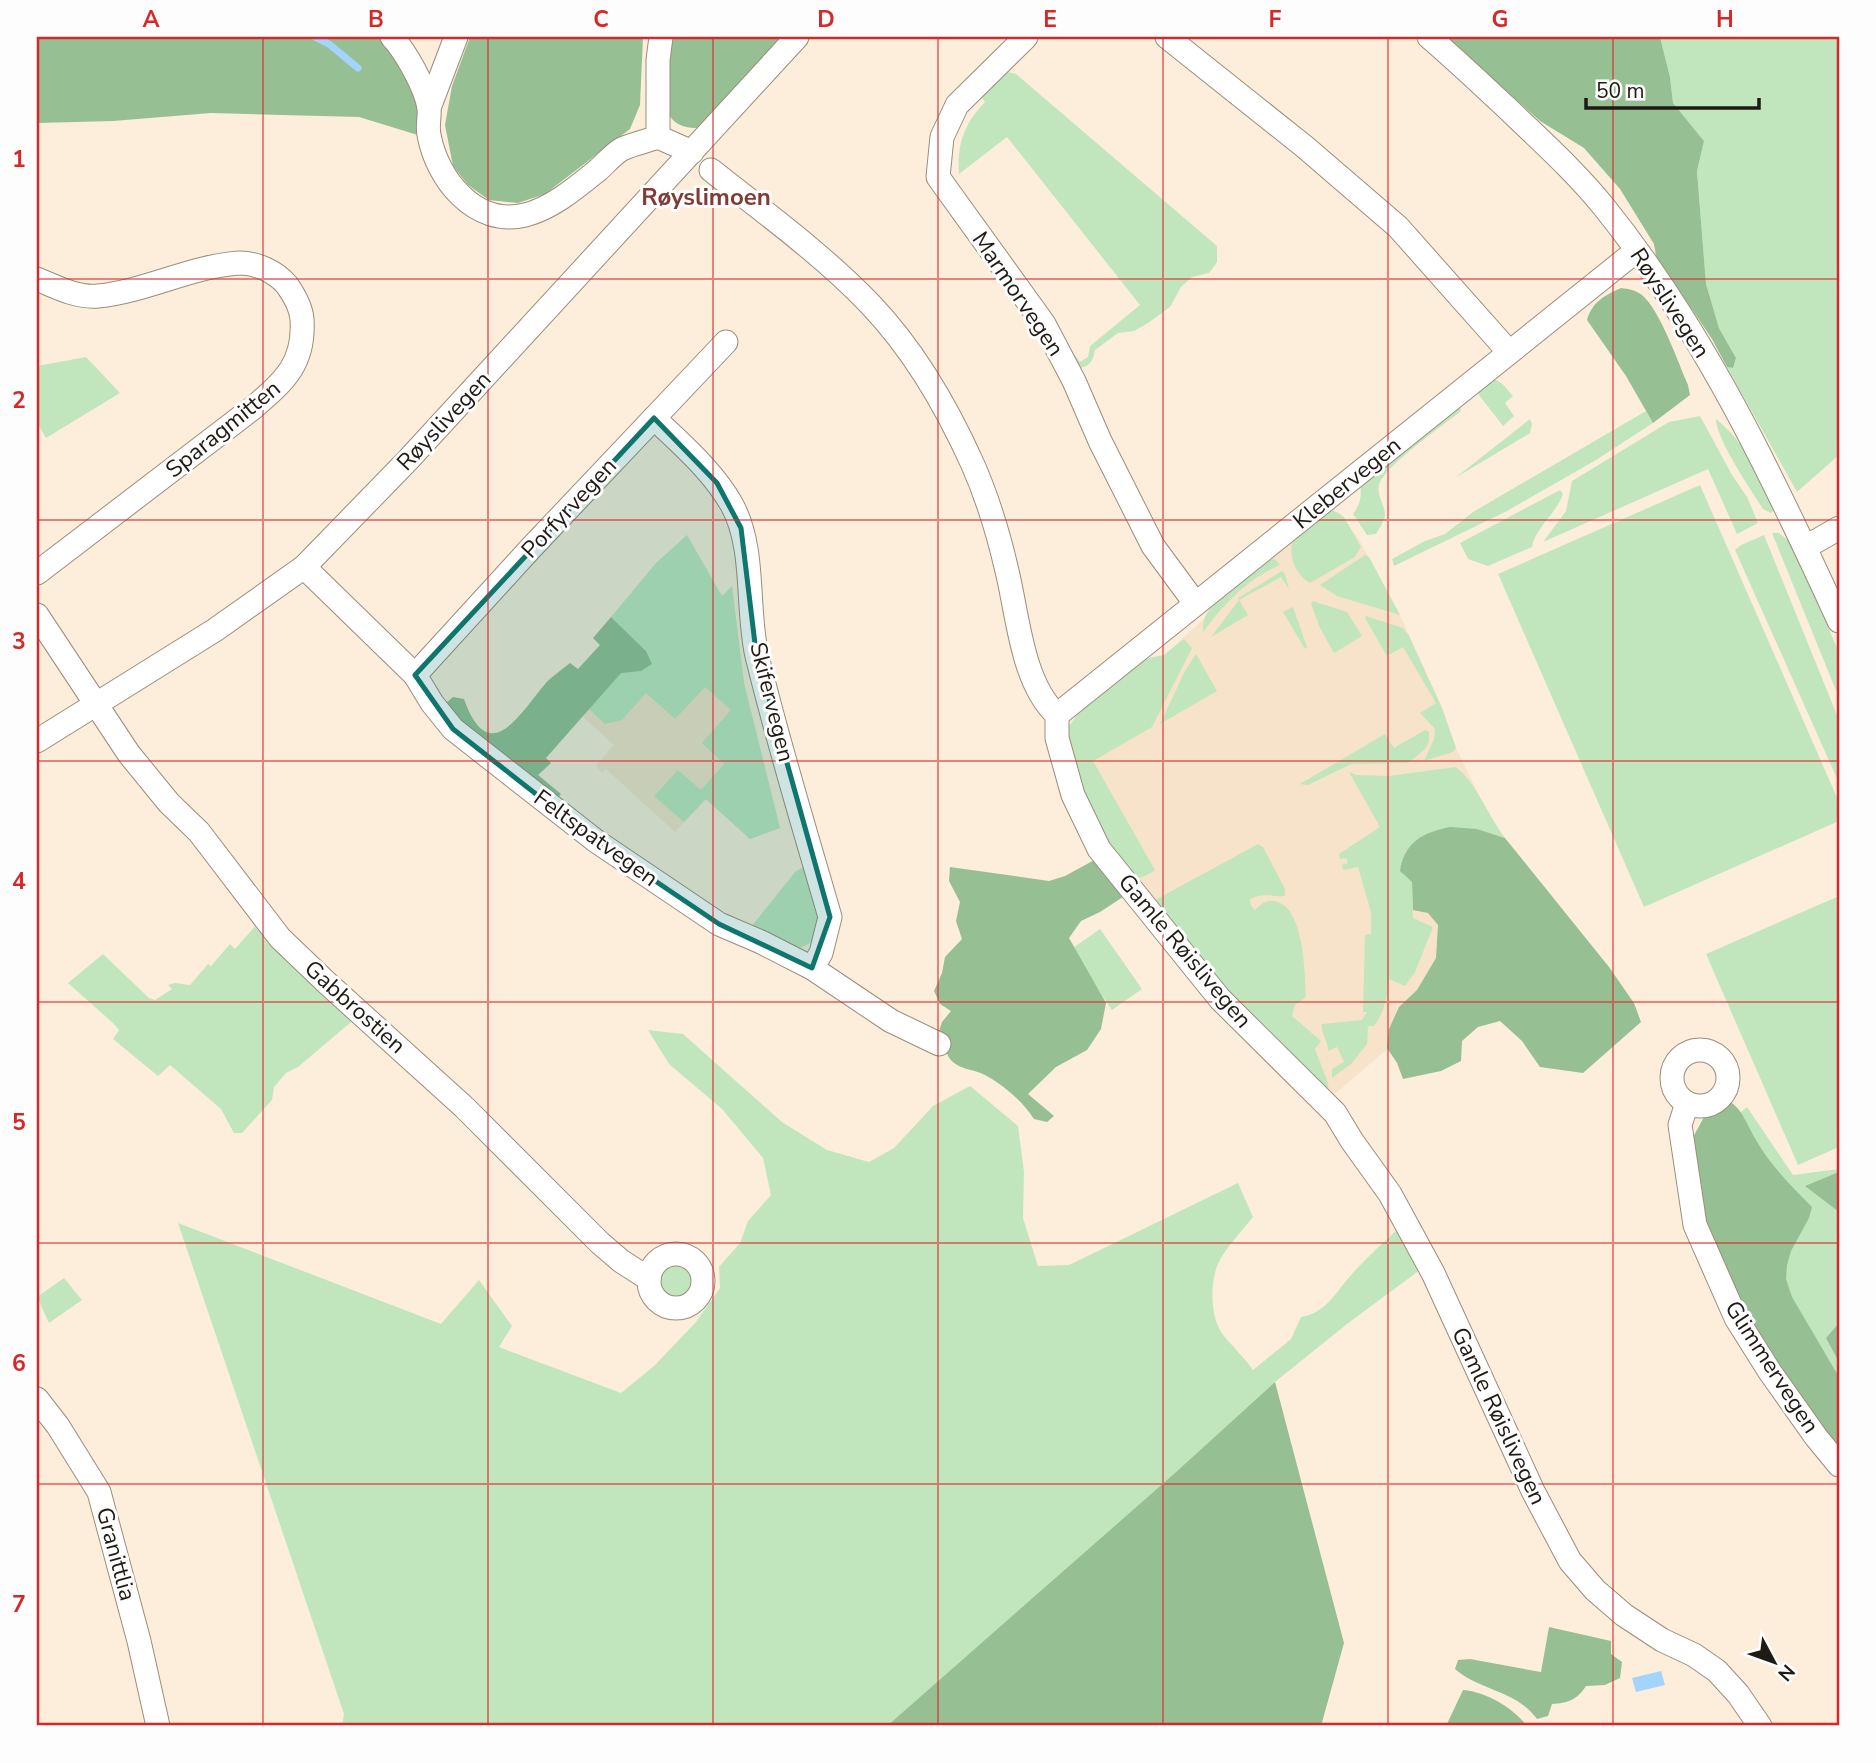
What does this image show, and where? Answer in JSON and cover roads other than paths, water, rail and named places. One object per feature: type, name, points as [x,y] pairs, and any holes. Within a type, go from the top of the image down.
[{"type":"street","points":[[392,37],[421,84],[429,108]]},
{"type":"street","points":[[456,37],[429,108],[428,134],[437,163],[446,180],[476,209],[496,216],[524,216],[575,188],[622,150],[658,137],[692,152]]},
{"type":"street","points":[[658,137],[658,60],[661,37]]},
{"type":"street","name":"Røyslivegen","points":[[37,741],[215,630],[304,567],[408,460],[797,37]]},
{"type":"street","name":"Marmorvegen","points":[[1026,37],[957,106],[942,137],[938,177],[1044,324],[1074,380],[1100,441],[1153,546],[1195,603]]},
{"type":"street","points":[[1167,37],[1306,147],[1398,227],[1509,352]]},
{"type":"street","name":"Røyslivegen","points":[[1429,37],[1559,159],[1603,206],[1636,251],[1684,320],[1726,390],[1839,621]]},
{"type":"street","name":"Gamle Røislivegen","points":[[711,170],[818,255],[870,304],[922,371],[973,466],[999,538],[1033,683],[1045,705],[1056,715],[1057,738],[1073,795],[1099,849],[1220,999],[1335,1113],[1391,1194],[1433,1273],[1533,1491],[1570,1561],[1595,1590],[1624,1615],[1717,1671],[1738,1694],[1760,1726]]},
{"type":"street","name":"Klebervegen","points":[[1056,715],[1636,251]]},
{"type":"street","name":"Sparagmitten","points":[[37,279],[80,295],[97,296],[144,287],[223,266],[242,263],[262,267],[284,281],[295,296],[302,315],[303,339],[285,380],[37,573]]},
{"type":"street","name":"Porfyrvegen","points":[[415,676],[539,539],[726,342]]},
{"type":"street","name":"Skifervegen","points":[[654,418],[693,455],[717,483],[732,505],[741,528],[752,594],[756,652],[830,917],[821,953],[812,968]]},
{"type":"street","points":[[1805,547],[1839,528]]},
{"type":"street","name":"Feltspatvegen","points":[[304,567],[415,676],[453,729],[596,841],[719,924],[812,968],[891,1021],[939,1044]]},
{"type":"street","points":[[37,615],[94,704]]},
{"type":"street","name":"Gabbrostien","points":[[94,704],[148,778],[199,832],[280,938],[464,1107],[600,1243],[649,1279]]},
{"type":"street","name":"Glimmervegen","points":[[1687,1103],[1680,1125],[1695,1225],[1736,1318],[1770,1372],[1839,1465]]},
{"type":"street","name":"Granittlia","points":[[37,1399],[58,1426],[99,1492],[139,1641],[158,1726]]},
{"type":"water","points":[[1661,1671],[1665,1685],[1636,1692],[1632,1678]]},
{"type":"waterway","points":[[315,37],[329,44],[358,68]]},
{"type":"district","name":"Røyslimoen","points":[[706,197]]}]
